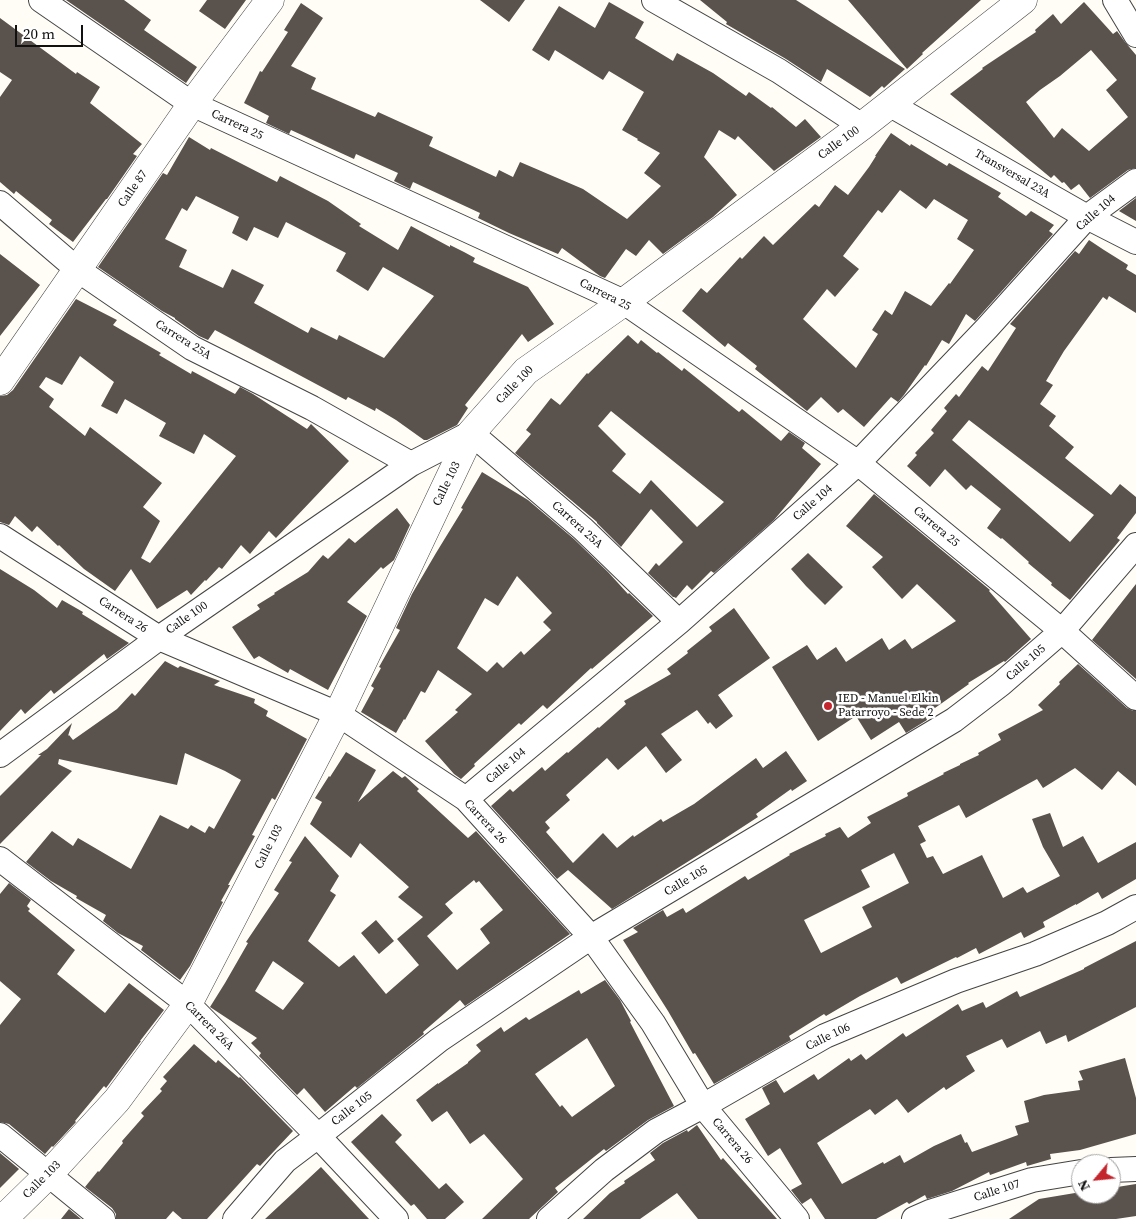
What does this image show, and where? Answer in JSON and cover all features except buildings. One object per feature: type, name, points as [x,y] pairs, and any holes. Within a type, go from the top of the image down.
[{"type":"street","name":"Carrera 25","points":[[41,0],[192,104],[624,302],[858,463],[1062,631],[1136,698]]},
{"type":"street","name":"Calle 87","points":[[0,381],[192,104],[270,0]]},
{"type":"street","points":[[654,0],[779,71],[862,126]]},
{"type":"street","name":"Calle 100","points":[[0,755],[159,638],[411,464],[471,434],[526,370],[624,302],[862,126],[1022,0]]},
{"type":"street","points":[[1115,0],[1136,35]]},
{"type":"street","name":"Transversal 23A","points":[[889,104],[1087,217],[1136,242]]},
{"type":"street","name":"Calle 104","points":[[466,799],[679,622],[858,463],[987,328],[1087,217],[1136,181]]},
{"type":"street","name":"Carrera 25A","points":[[0,203],[78,270],[192,348],[312,408],[411,464]]},
{"type":"street","name":"Carrera 25A","points":[[471,434],[583,529],[679,622]]},
{"type":"street","name":"Calle 103","points":[[3,1219],[48,1175],[117,1100],[188,1004],[338,714],[471,434]]},
{"type":"street","name":"Carrera 26","points":[[0,536],[159,638],[338,714],[466,799],[591,937],[653,1023],[703,1106],[797,1219]]},
{"type":"street","name":"Calle 105","points":[[235,1219],[285,1161],[439,1040],[591,937],[954,720],[1001,684],[1062,631],[1136,545]]},
{"type":"street","name":"Carrera 26A","points":[[3,869],[188,1004],[318,1136],[396,1219]]},
{"type":"street","name":"Calle 106","points":[[549,1219],[604,1170],[656,1132],[826,1036],[956,981],[1035,954],[1136,907]]},
{"type":"street","points":[[0,1135],[103,1219]]},
{"type":"street","points":[[1121,1170],[1136,1169]]},
{"type":"street","name":"Calle 107","points":[[914,1219],[930,1212],[1032,1180],[1071,1174]]},
{"type":"place","name":"IED - Manuel Elkin Patarroyo - Sede 2","points":[[828,706]]}]
